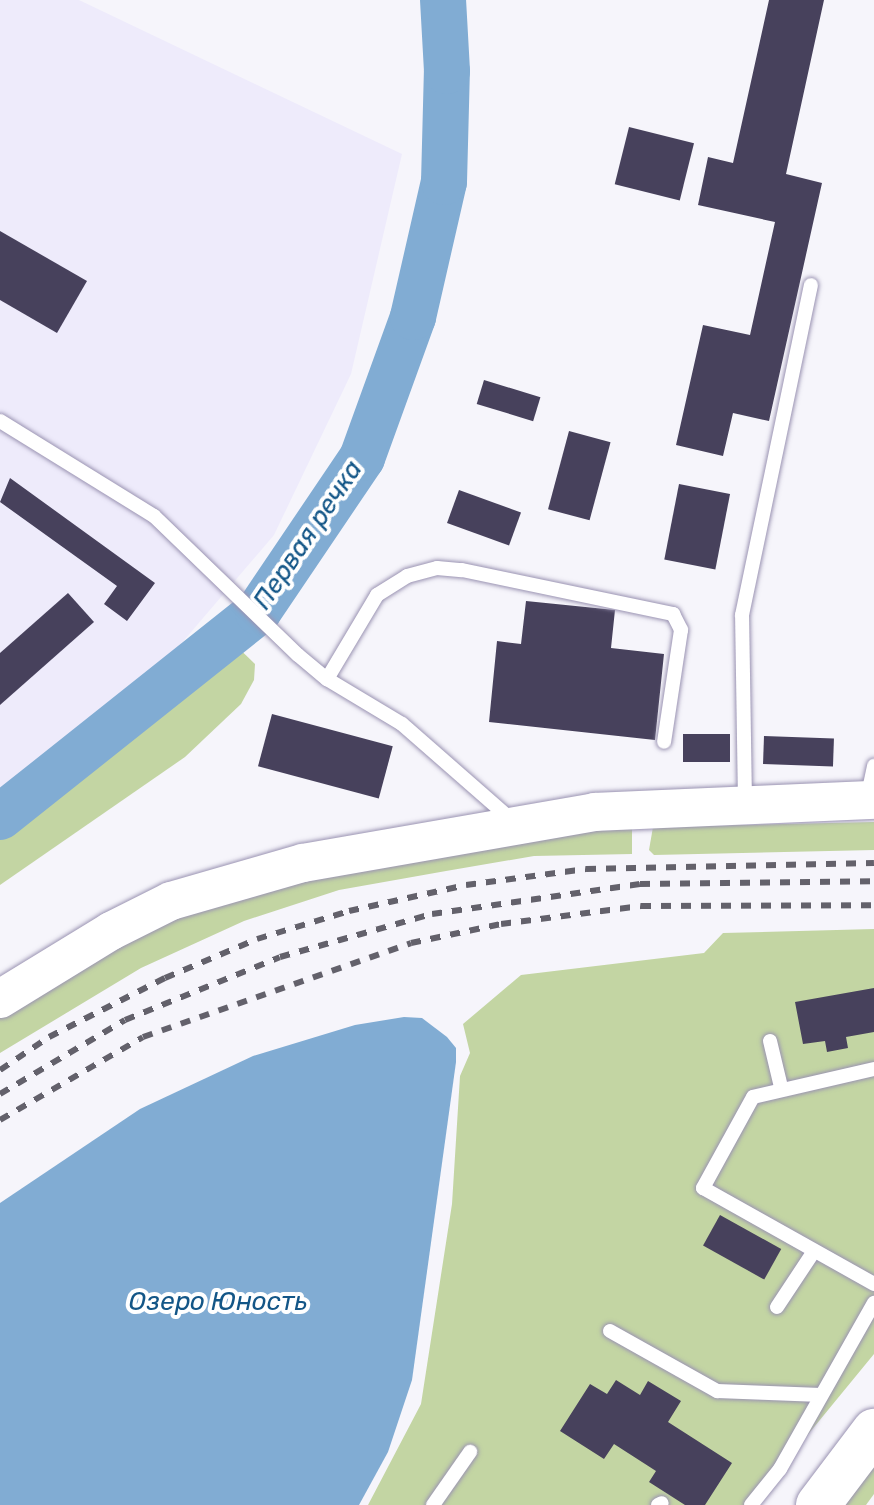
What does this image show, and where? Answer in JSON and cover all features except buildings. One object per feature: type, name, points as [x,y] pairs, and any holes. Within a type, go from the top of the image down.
[{"type":"highway","points":[[818,1505],[874,1431]]},
{"type":"street","points":[[0,999],[111,931],[171,901],[303,863],[515,822],[872,788]]},
{"type":"lane","points":[[745,802],[742,615],[811,285]]},
{"type":"lane","points":[[0,421],[154,516],[224,579],[298,655],[327,679],[402,724],[515,822]]},
{"type":"lane","points":[[327,679],[377,595],[407,576],[437,568],[462,570],[673,614],[681,630],[664,742]]},
{"type":"lane","points":[[770,1041],[781,1087]]},
{"type":"lane","points":[[874,1069],[781,1087],[753,1097],[703,1188],[874,1284]]},
{"type":"lane","points":[[777,1307],[814,1251]]},
{"type":"lane","points":[[751,1505],[780,1469],[874,1303]]},
{"type":"lane","points":[[610,1331],[717,1391],[821,1395]]},
{"type":"lane","points":[[433,1505],[470,1452]]},
{"type":"shaded area","points":[[0,0],[79,0],[402,154],[351,374],[274,535],[139,693],[0,807]]},
{"type":"green space","points":[[225,635],[255,664],[254,680],[241,704],[185,757],[0,885],[0,817],[214,639]]},
{"type":"green space","points":[[874,822],[874,850],[654,855],[649,850],[653,827]]},
{"type":"green space","points":[[632,828],[632,854],[534,856],[446,871],[339,890],[244,921],[141,968],[0,1053],[0,1009],[171,909],[535,830]]},
{"type":"green space","points":[[874,929],[874,1354],[750,1505],[368,1505],[421,1404],[452,1204],[460,1076],[470,1053],[463,1024],[521,975],[704,953],[723,933]]},
{"type":"green space","points":[[874,1464],[874,1494],[866,1505],[843,1505]]},
{"type":"water","name":"Озеро Юность","points":[[404,1017],[422,1018],[447,1037],[456,1048],[456,1062],[412,1380],[388,1452],[359,1505],[0,1505],[0,1203],[140,1109],[253,1056],[355,1025]]},
{"type":"waterway","name":"Первая речка","points":[[0,817],[258,612],[362,458],[413,317],[444,182],[447,71],[443,0]]},
{"type":"railway","points":[[0,1070],[49,1037],[165,978],[257,939],[349,911],[466,885],[586,869],[874,863]]},
{"type":"railway","points":[[0,1094],[125,1020],[280,957],[432,914],[640,884],[874,881]]},
{"type":"railway","points":[[0,1120],[143,1037],[411,943],[501,924],[641,906],[874,905]]}]
